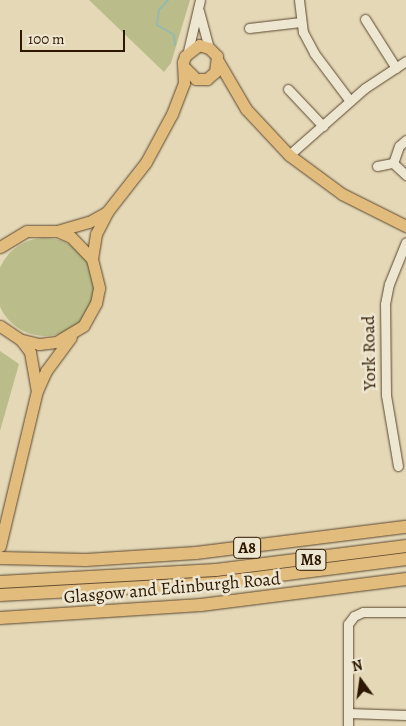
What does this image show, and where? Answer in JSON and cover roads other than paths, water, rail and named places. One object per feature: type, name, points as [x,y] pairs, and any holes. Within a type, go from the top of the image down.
[{"type":"highway","name":"Glasgow and Edinburgh Road","points":[[0,558],[86,560],[196,553],[406,528]]},
{"type":"highway","name":"M8","points":[[0,582],[190,572],[406,546]]},
{"type":"highway","name":"M8","points":[[0,595],[216,583],[406,559]]},
{"type":"highway","name":"Glasgow and Edinburgh Road","points":[[0,618],[220,603],[406,579]]},
{"type":"main road","points":[[92,259],[96,234],[107,212],[146,162],[172,114],[184,83],[184,67],[188,51],[198,46],[210,48],[235,94],[289,155],[342,194],[406,226]]},
{"type":"main road","points":[[172,114],[204,79],[215,72],[218,61]]},
{"type":"main road","points":[[184,67],[190,76],[204,79],[235,94]]},
{"type":"main road","points":[[0,247],[13,236],[27,230],[57,231],[89,222],[107,212]]},
{"type":"main road","points":[[0,546],[38,391],[58,352],[91,316],[96,303],[97,273],[92,259],[71,237],[57,231]]},
{"type":"main road","points":[[0,232],[13,236]]},
{"type":"main road","points":[[0,326],[21,340],[30,352],[38,391]]},
{"type":"main road","points":[[21,340],[39,344],[56,342],[73,335]]},
{"type":"street","points":[[299,0],[300,22],[314,53],[350,101]]},
{"type":"street","points":[[199,4],[210,48]]},
{"type":"street","points":[[188,51],[199,4]]},
{"type":"street","points":[[364,19],[396,68]]},
{"type":"street","points":[[249,28],[300,22]]},
{"type":"street","points":[[289,155],[350,101],[406,61]]},
{"type":"street","points":[[288,89],[323,126]]},
{"type":"street","points":[[393,163],[399,146],[406,140]]},
{"type":"street","points":[[376,166],[393,163]]},
{"type":"street","points":[[393,163],[406,175]]},
{"type":"street","name":"York Road","points":[[398,466],[386,395],[385,304],[389,284],[406,242]]},
{"type":"street","points":[[348,726],[348,624],[354,616],[363,612],[406,612]]},
{"type":"street","points":[[348,714],[406,714]]},
{"type":"waterway","points":[[168,0],[159,10],[157,25],[174,35],[175,45]]}]
